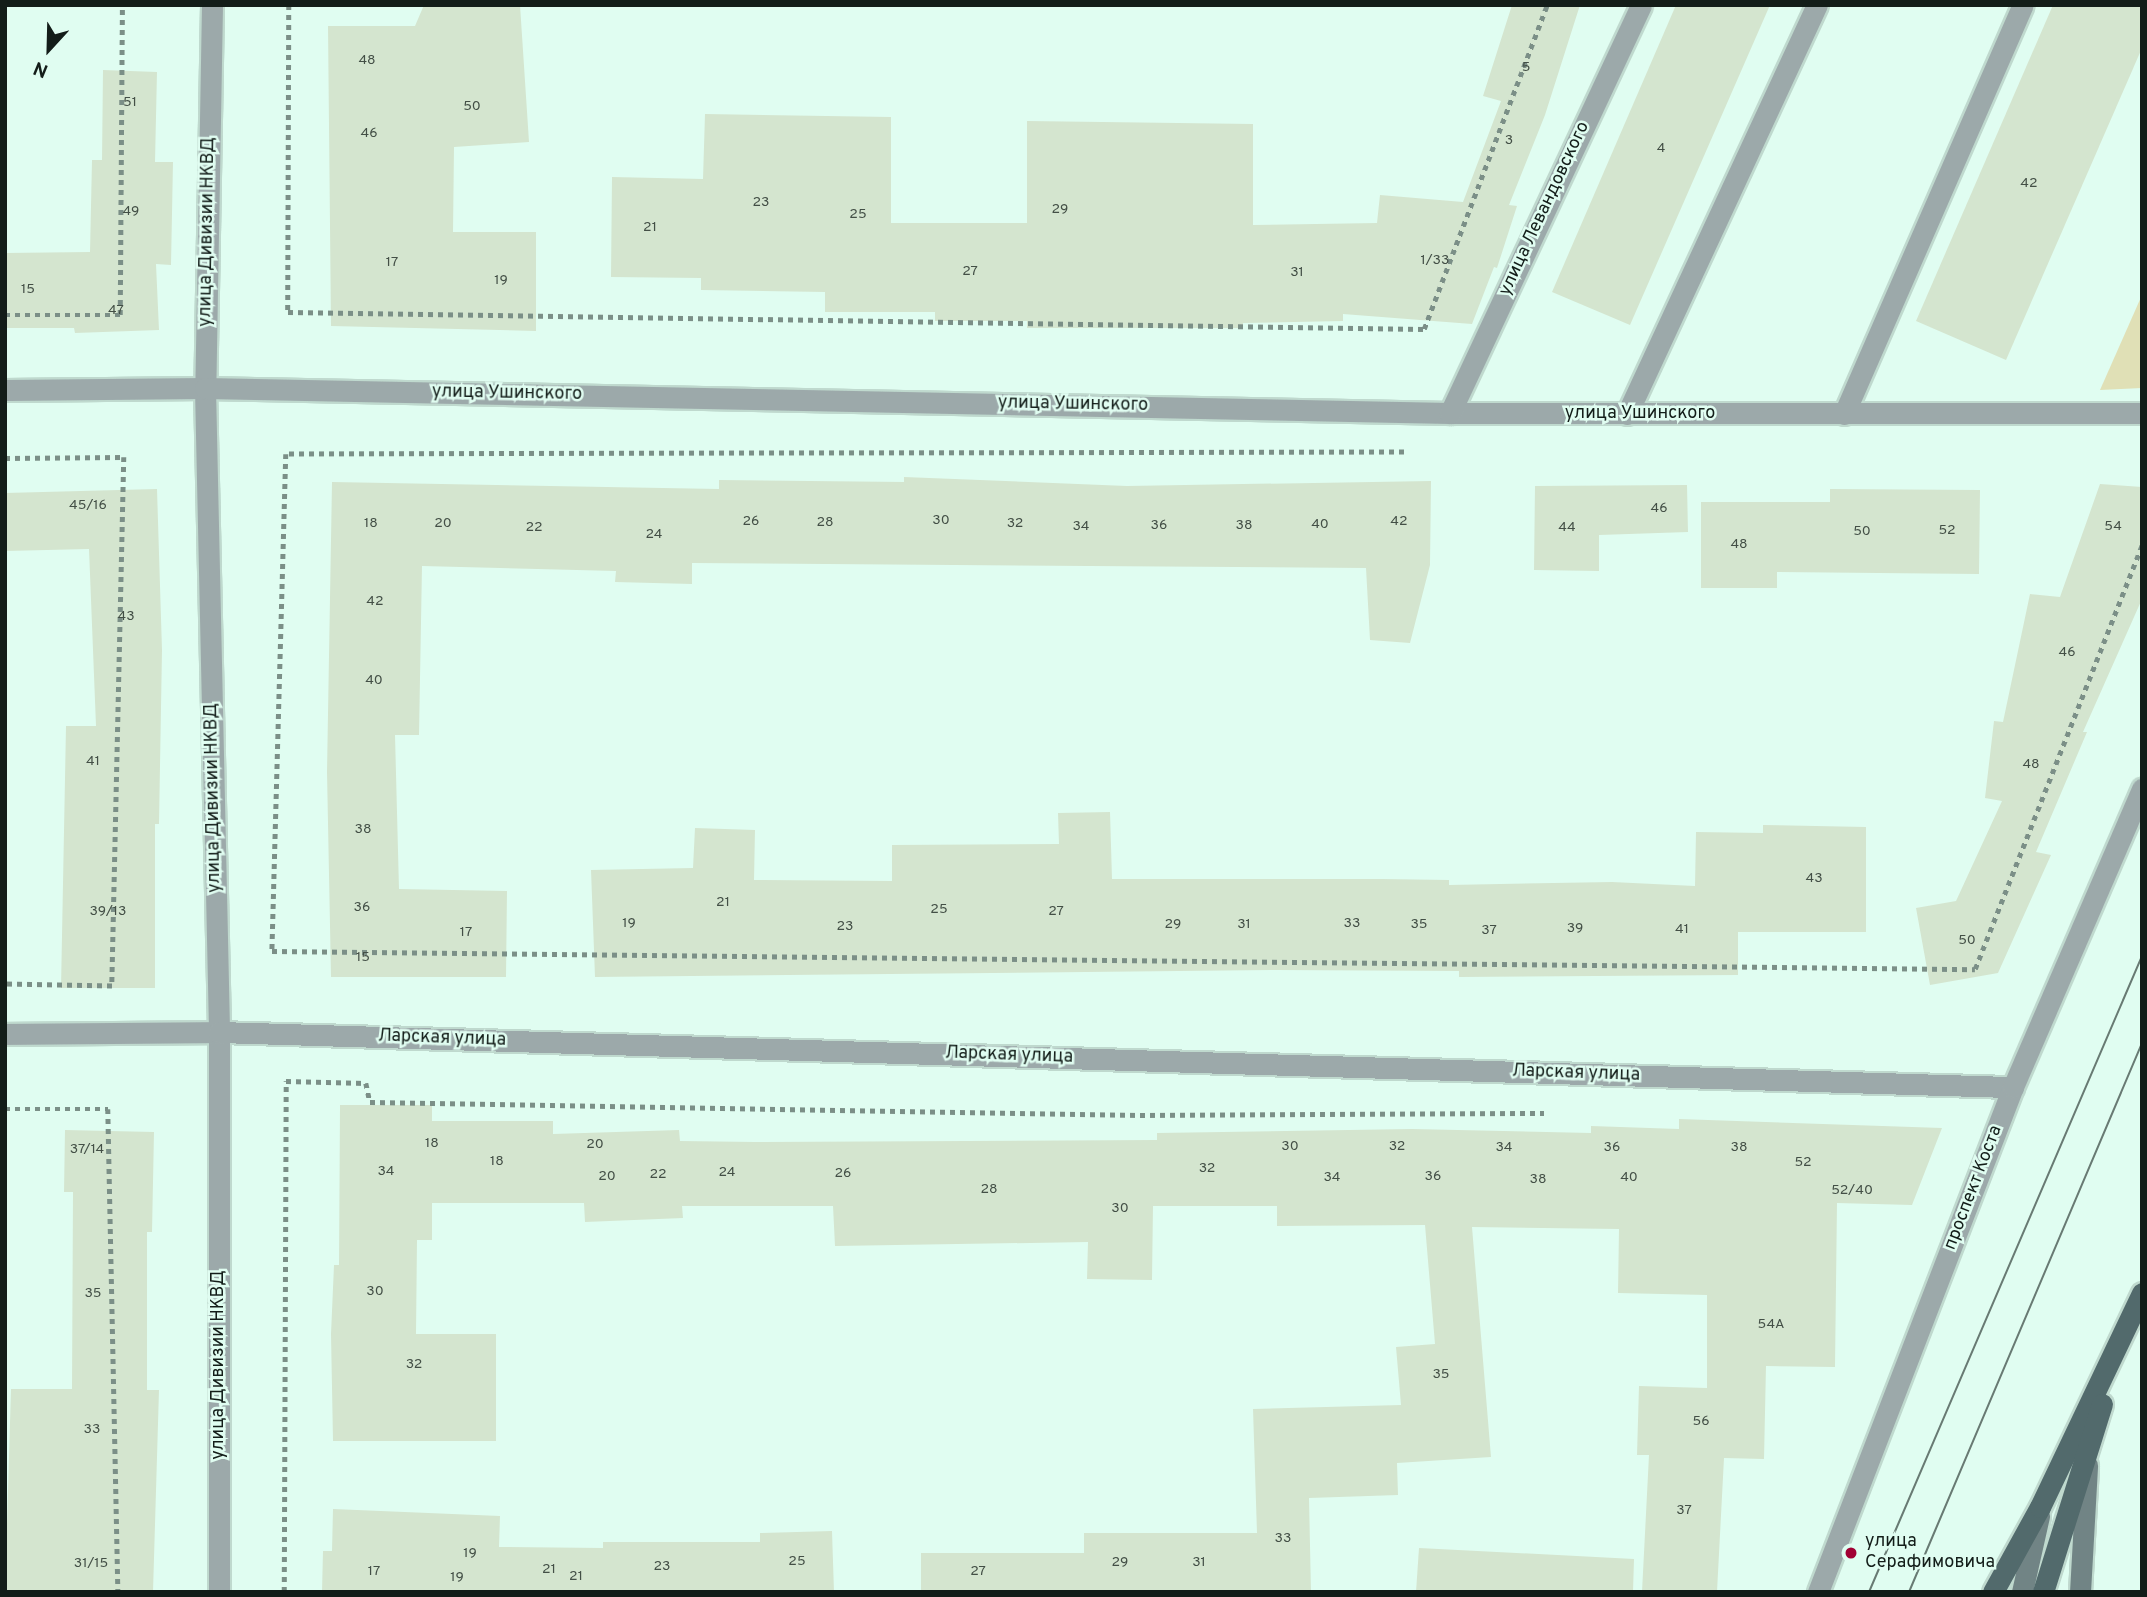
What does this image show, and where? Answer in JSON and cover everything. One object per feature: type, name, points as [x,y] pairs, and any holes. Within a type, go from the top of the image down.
[{"type":"main road","points":[[1993,1592],[2040,1507],[2142,1293]]},
{"type":"main road","points":[[2043,1592],[2122,1338]]},
{"type":"main road","points":[[2080,1592],[2088,1450]]},
{"type":"main road","points":[[2022,1592],[2040,1507]]},
{"type":"street","name":"улица Дивизии НКВД","points":[[212,5],[205,388],[219,1032],[219,1592]]},
{"type":"street","name":"улица Левандовского","points":[[1450,413],[1641,5]]},
{"type":"street","points":[[1628,414],[1816,5]]},
{"type":"street","points":[[1844,414],[2023,5]]},
{"type":"street","name":"улица Ушинского","points":[[5,390],[205,388],[1450,413],[2142,413]]},
{"type":"street","name":"проспект Коста","points":[[1818,1592],[2013,1087],[2142,789]]},
{"type":"street","name":"Ларская улица","points":[[5,1034],[219,1032],[2013,1087]]},
{"type":"path","points":[[5,315],[120,315],[122,5]]},
{"type":"path","points":[[289,5],[288,312],[1424,329],[1547,5]]},
{"type":"path","points":[[1416,452],[286,454],[272,951],[1975,969],[2142,544]]},
{"type":"path","points":[[5,458],[124,457],[112,986],[5,984]]},
{"type":"path","points":[[284,1592],[286,1081],[366,1083],[370,1102],[1140,1115],[1558,1113]]},
{"type":"path","points":[[5,1109],[108,1109],[118,1592]]},
{"type":"green space","points":[[2142,295],[2142,388],[2100,390]]},
{"type":"building","points":[[424,5],[520,5],[529,142],[454,147],[453,232],[536,232],[536,331],[331,326],[328,26],[415,26]]},
{"type":"building","points":[[1512,5],[1580,5],[1545,115],[1509,205],[1517,206],[1497,268],[1494,267],[1472,324],[1343,314],[1343,321],[1243,323],[1243,328],[1027,328],[1027,321],[935,321],[935,312],[825,312],[825,292],[701,290],[701,278],[611,277],[612,177],[703,179],[705,114],[891,117],[891,223],[1027,223],[1027,121],[1253,124],[1253,225],[1377,223],[1380,195],[1463,202],[1501,101],[1483,96]]},
{"type":"building","points":[[1676,5],[1770,5],[1630,325],[1552,292]]},
{"type":"building","points":[[2053,5],[2142,5],[2142,48],[2006,360],[1916,321]]},
{"type":"building","points":[[103,70],[157,72],[155,162],[173,162],[171,265],[156,264],[159,330],[75,333],[74,328],[5,328],[5,253],[90,252],[92,160],[102,160]]},
{"type":"building","points":[[904,477],[1127,486],[1431,481],[1430,565],[1410,643],[1370,640],[1366,568],[692,563],[692,584],[615,582],[616,571],[422,566],[419,735],[395,735],[399,889],[507,891],[506,977],[331,977],[327,772],[332,482],[719,489],[719,480],[904,482]]},
{"type":"building","points":[[2100,484],[2142,487],[2142,599],[2083,732],[2087,732],[2036,852],[2051,855],[1998,973],[1930,985],[1916,908],[1956,901],[2002,801],[1985,798],[1994,721],[2003,722],[2030,594],[2060,597]]},
{"type":"building","points":[[1687,485],[1688,532],[1599,535],[1599,571],[1534,570],[1535,486]]},
{"type":"building","points":[[157,489],[162,650],[159,824],[155,824],[155,988],[61,988],[66,726],[96,726],[89,549],[5,551],[5,493]]},
{"type":"building","points":[[1830,489],[1980,490],[1979,574],[1777,572],[1777,588],[1701,588],[1701,502],[1830,502]]},
{"type":"building","points":[[1110,812],[1112,879],[1382,879],[1449,880],[1449,885],[1612,882],[1695,886],[1696,832],[1763,833],[1763,825],[1866,827],[1866,932],[1738,932],[1738,975],[1459,977],[1459,971],[1275,970],[595,977],[591,870],[693,868],[695,828],[755,830],[754,880],[892,881],[892,845],[1059,844],[1058,813]]},
{"type":"building","points":[[340,1105],[432,1105],[432,1121],[553,1121],[553,1134],[679,1130],[680,1141],[1157,1140],[1157,1133],[1412,1129],[1591,1133],[1591,1126],[1679,1129],[1679,1119],[1942,1128],[1912,1205],[1837,1203],[1835,1367],[1766,1366],[1764,1459],[1724,1458],[1717,1592],[1642,1592],[1649,1455],[1637,1455],[1639,1386],[1707,1388],[1707,1295],[1618,1293],[1619,1229],[1472,1227],[1491,1457],[1397,1463],[1398,1495],[1309,1498],[1311,1592],[921,1592],[921,1553],[1084,1553],[1084,1533],[1257,1533],[1253,1409],[1401,1405],[1396,1347],[1435,1344],[1425,1225],[1277,1226],[1277,1206],[1153,1206],[1152,1280],[1087,1279],[1088,1242],[835,1246],[833,1206],[682,1206],[683,1218],[585,1222],[584,1203],[432,1203],[432,1240],[417,1240],[416,1334],[496,1334],[496,1441],[333,1441],[331,1334],[334,1265],[339,1265]]},
{"type":"building","points":[[65,1130],[154,1132],[152,1232],[147,1232],[147,1390],[159,1390],[153,1592],[5,1592],[11,1389],[72,1389],[73,1192],[64,1192]]},
{"type":"building","points":[[333,1509],[500,1516],[499,1547],[603,1548],[603,1542],[760,1542],[760,1533],[832,1531],[834,1592],[322,1592],[323,1551],[332,1551]]},
{"type":"building","points":[[1419,1548],[1634,1559],[1633,1592],[1416,1592]]},
{"type":"tram line","points":[[1869,1592],[2142,956]]},
{"type":"tram line","points":[[1909,1592],[2142,1043]]},
{"type":"place","name":"улица Серафимовича","points":[[1851,1553]]}]
